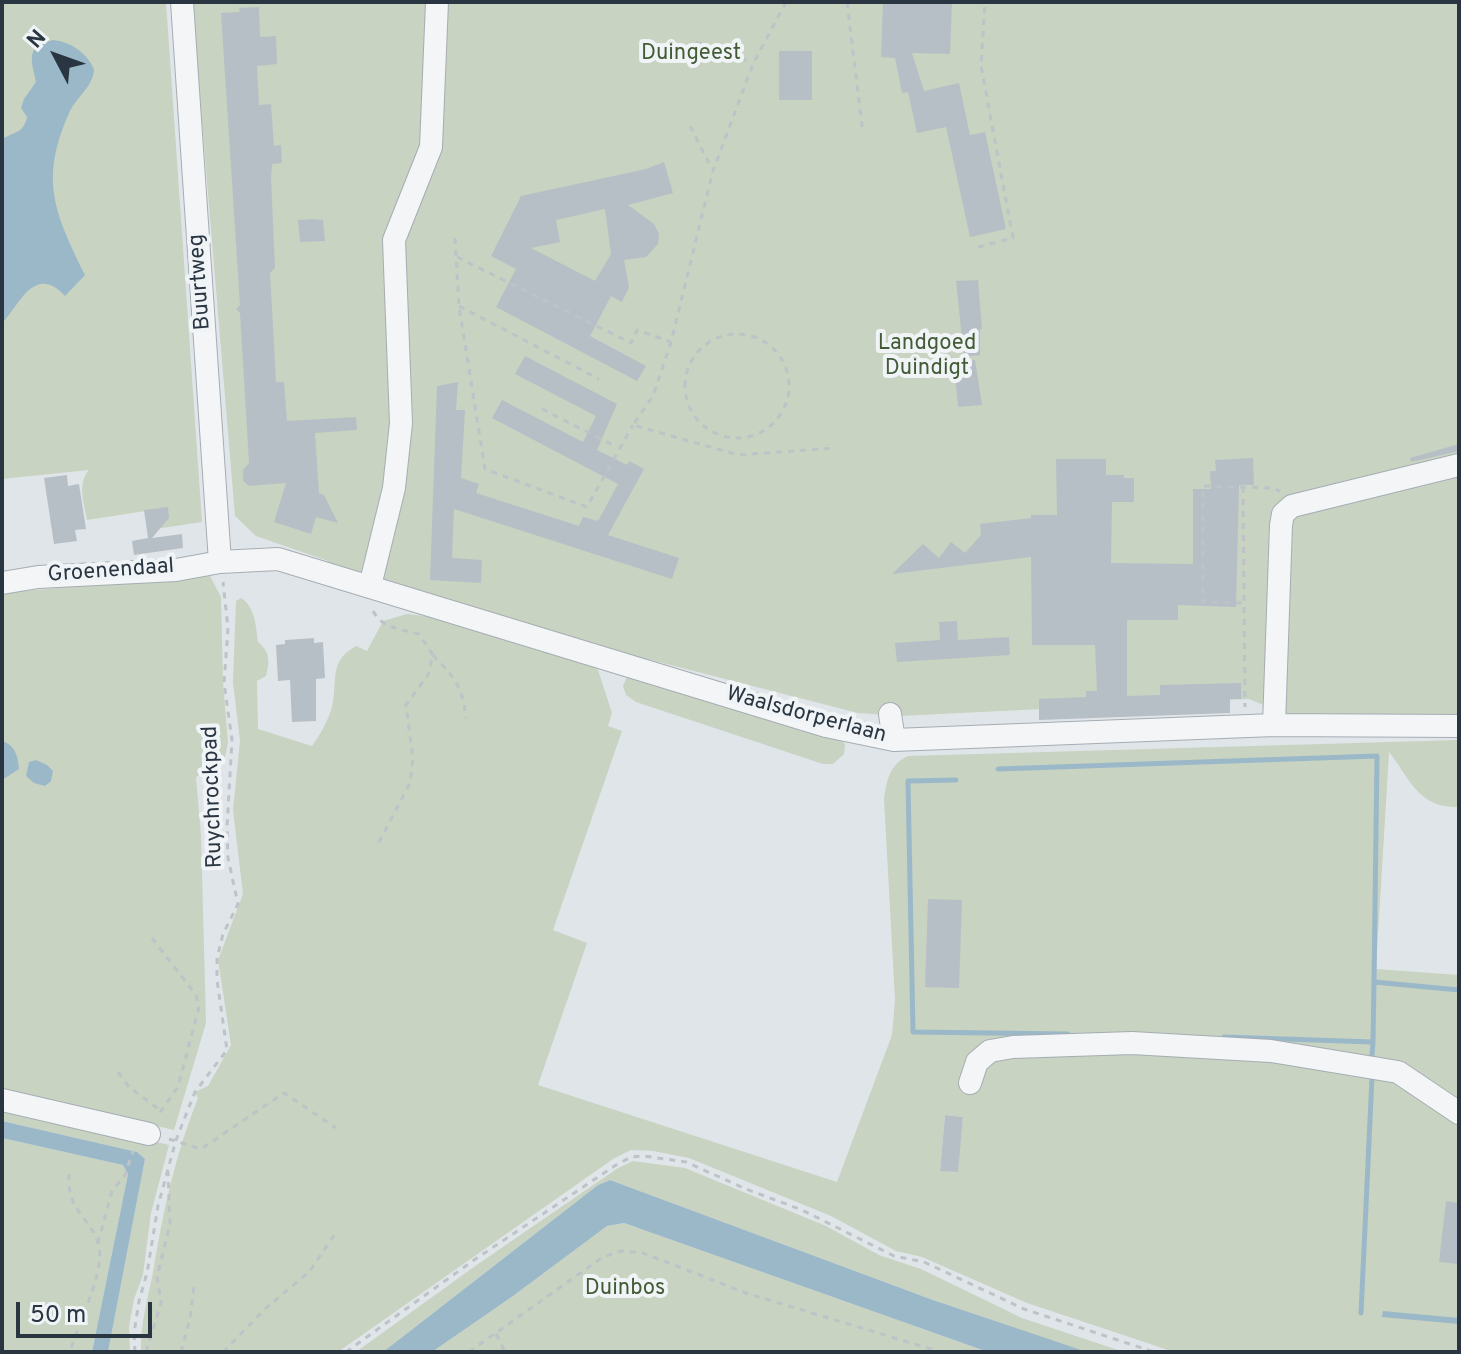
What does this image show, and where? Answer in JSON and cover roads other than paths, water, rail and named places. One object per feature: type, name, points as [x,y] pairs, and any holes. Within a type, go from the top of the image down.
[{"type":"street","name":"Buurtweg","points":[[182,2],[220,562]]},
{"type":"street","points":[[373,587],[394,488],[401,423],[394,240],[431,147],[437,2]]},
{"type":"street","points":[[1274,725],[1283,514],[1292,506],[1459,465]]},
{"type":"street","name":"Waalsdorperlaan","points":[[220,562],[278,559],[826,726],[894,740],[1274,725],[1459,726]]},
{"type":"street","name":"Groenendaal","points":[[2,583],[38,577],[176,570],[220,562]]},
{"type":"street","points":[[890,714],[894,740]]},
{"type":"street","points":[[970,1083],[977,1062],[999,1048],[1132,1043],[1271,1051],[1398,1072],[1459,1113]]},
{"type":"street","points":[[2,1100],[147,1136]]},
{"type":"water","points":[[53,40],[77,49],[94,69],[60,135],[53,176],[58,213],[85,275],[65,296],[54,287],[44,284],[36,286],[28,291],[2,323],[2,139],[24,126],[27,117],[21,108],[36,82],[32,55],[38,46]]},
{"type":"water","points":[[2,741],[15,752],[19,769],[2,780]]},
{"type":"water","points":[[36,760],[53,771],[51,781],[45,786],[34,783],[26,776],[29,762]]},
{"type":"water","points":[[2,1121],[137,1152],[145,1159],[108,1352],[92,1352],[128,1174],[123,1165],[2,1138]]},
{"type":"water","points":[[610,1180],[933,1300],[1087,1352],[988,1352],[624,1223],[607,1226],[432,1352],[383,1352],[598,1185]]},
{"type":"water","points":[[1383,1311],[1459,1318],[1459,1324],[1382,1317]]},
{"type":"waterway","points":[[998,769],[1377,756],[1374,982]]},
{"type":"waterway","points":[[956,780],[908,781],[913,1032],[1068,1034]]},
{"type":"waterway","points":[[1224,1037],[1373,1042],[1374,982],[1459,990]]},
{"type":"waterway","points":[[1372,1055],[1373,1042]]},
{"type":"waterway","points":[[1361,1313],[1372,1077]]},
{"type":"park label","name":"Duingeest","points":[[691,55]]},
{"type":"park label","name":"Landgoed Duindigt","points":[[927,358]]},
{"type":"park label","name":"Duinbos","points":[[625,1290]]}]
